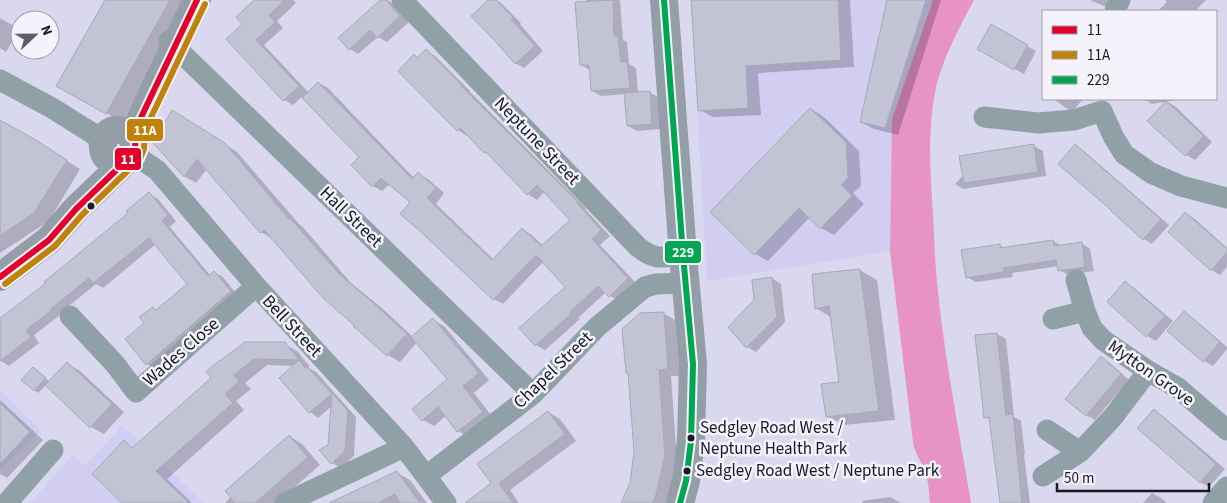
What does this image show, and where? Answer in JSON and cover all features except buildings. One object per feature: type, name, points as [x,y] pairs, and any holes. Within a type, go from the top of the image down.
[{"type":"main road","points":[[0,276],[49,240],[76,209],[119,147],[136,128],[172,44],[196,0]]},
{"type":"main road","points":[[664,0],[693,364],[691,441],[686,481],[680,503]]},
{"type":"street","name":"Neptune Street","points":[[402,0],[638,247],[655,258],[683,255]]},
{"type":"street","name":"Hall Street","points":[[172,44],[533,394]]},
{"type":"street","name":"Bell Street","points":[[0,80],[52,108],[157,170],[256,286],[404,447],[446,503]]},
{"type":"street","points":[[984,117],[1038,123],[1074,120],[1100,105],[1113,136],[1124,154],[1151,173],[1181,186],[1227,198]]},
{"type":"street","name":"Mytton Grove","points":[[1076,280],[1092,328],[1103,340],[1148,371],[1178,388],[1227,430]]},
{"type":"street","name":"Chapel Street","points":[[426,476],[533,394],[597,327],[645,287],[656,284],[686,283]]},
{"type":"street","name":"Wades Close","points":[[70,316],[115,364],[136,392],[256,286]]},
{"type":"street","points":[[1053,319],[1085,311]]},
{"type":"street","points":[[1043,476],[1080,452],[1113,417],[1148,371]]},
{"type":"street","points":[[1047,430],[1080,452]]},
{"type":"street","points":[[285,503],[404,447]]},
{"type":"street","points":[[7,503],[53,450]]},
{"type":"street","points":[[1214,503],[1227,487]]},
{"type":"shaded area","points":[[691,0],[933,0],[892,119],[890,251],[707,281]]},
{"type":"shaded area","points":[[933,0],[974,0],[958,30],[940,72],[934,99],[930,148],[935,257],[940,310],[971,503],[930,503],[927,478],[913,442],[890,251],[892,119]]},
{"type":"shaded area","points":[[0,389],[41,431],[0,469]]},
{"type":"shaded area","points":[[122,425],[204,503],[30,503],[73,454],[85,466]]},
{"type":"transit line","name":"11","points":[[0,277],[49,240],[76,209],[133,154],[136,128],[197,0]]},
{"type":"transit line","name":"229","points":[[664,0],[693,364],[691,441],[686,481],[680,503]]},
{"type":"transit line","name":"11A","points":[[5,284],[55,246],[82,215],[140,159],[144,149],[145,130],[205,4]]},
{"type":"place","name":"Sedgley Road West / Neptune Health Park","points":[[691,438]]},
{"type":"place","name":"Sedgley Road West / Neptune Park","points":[[687,471]]}]
